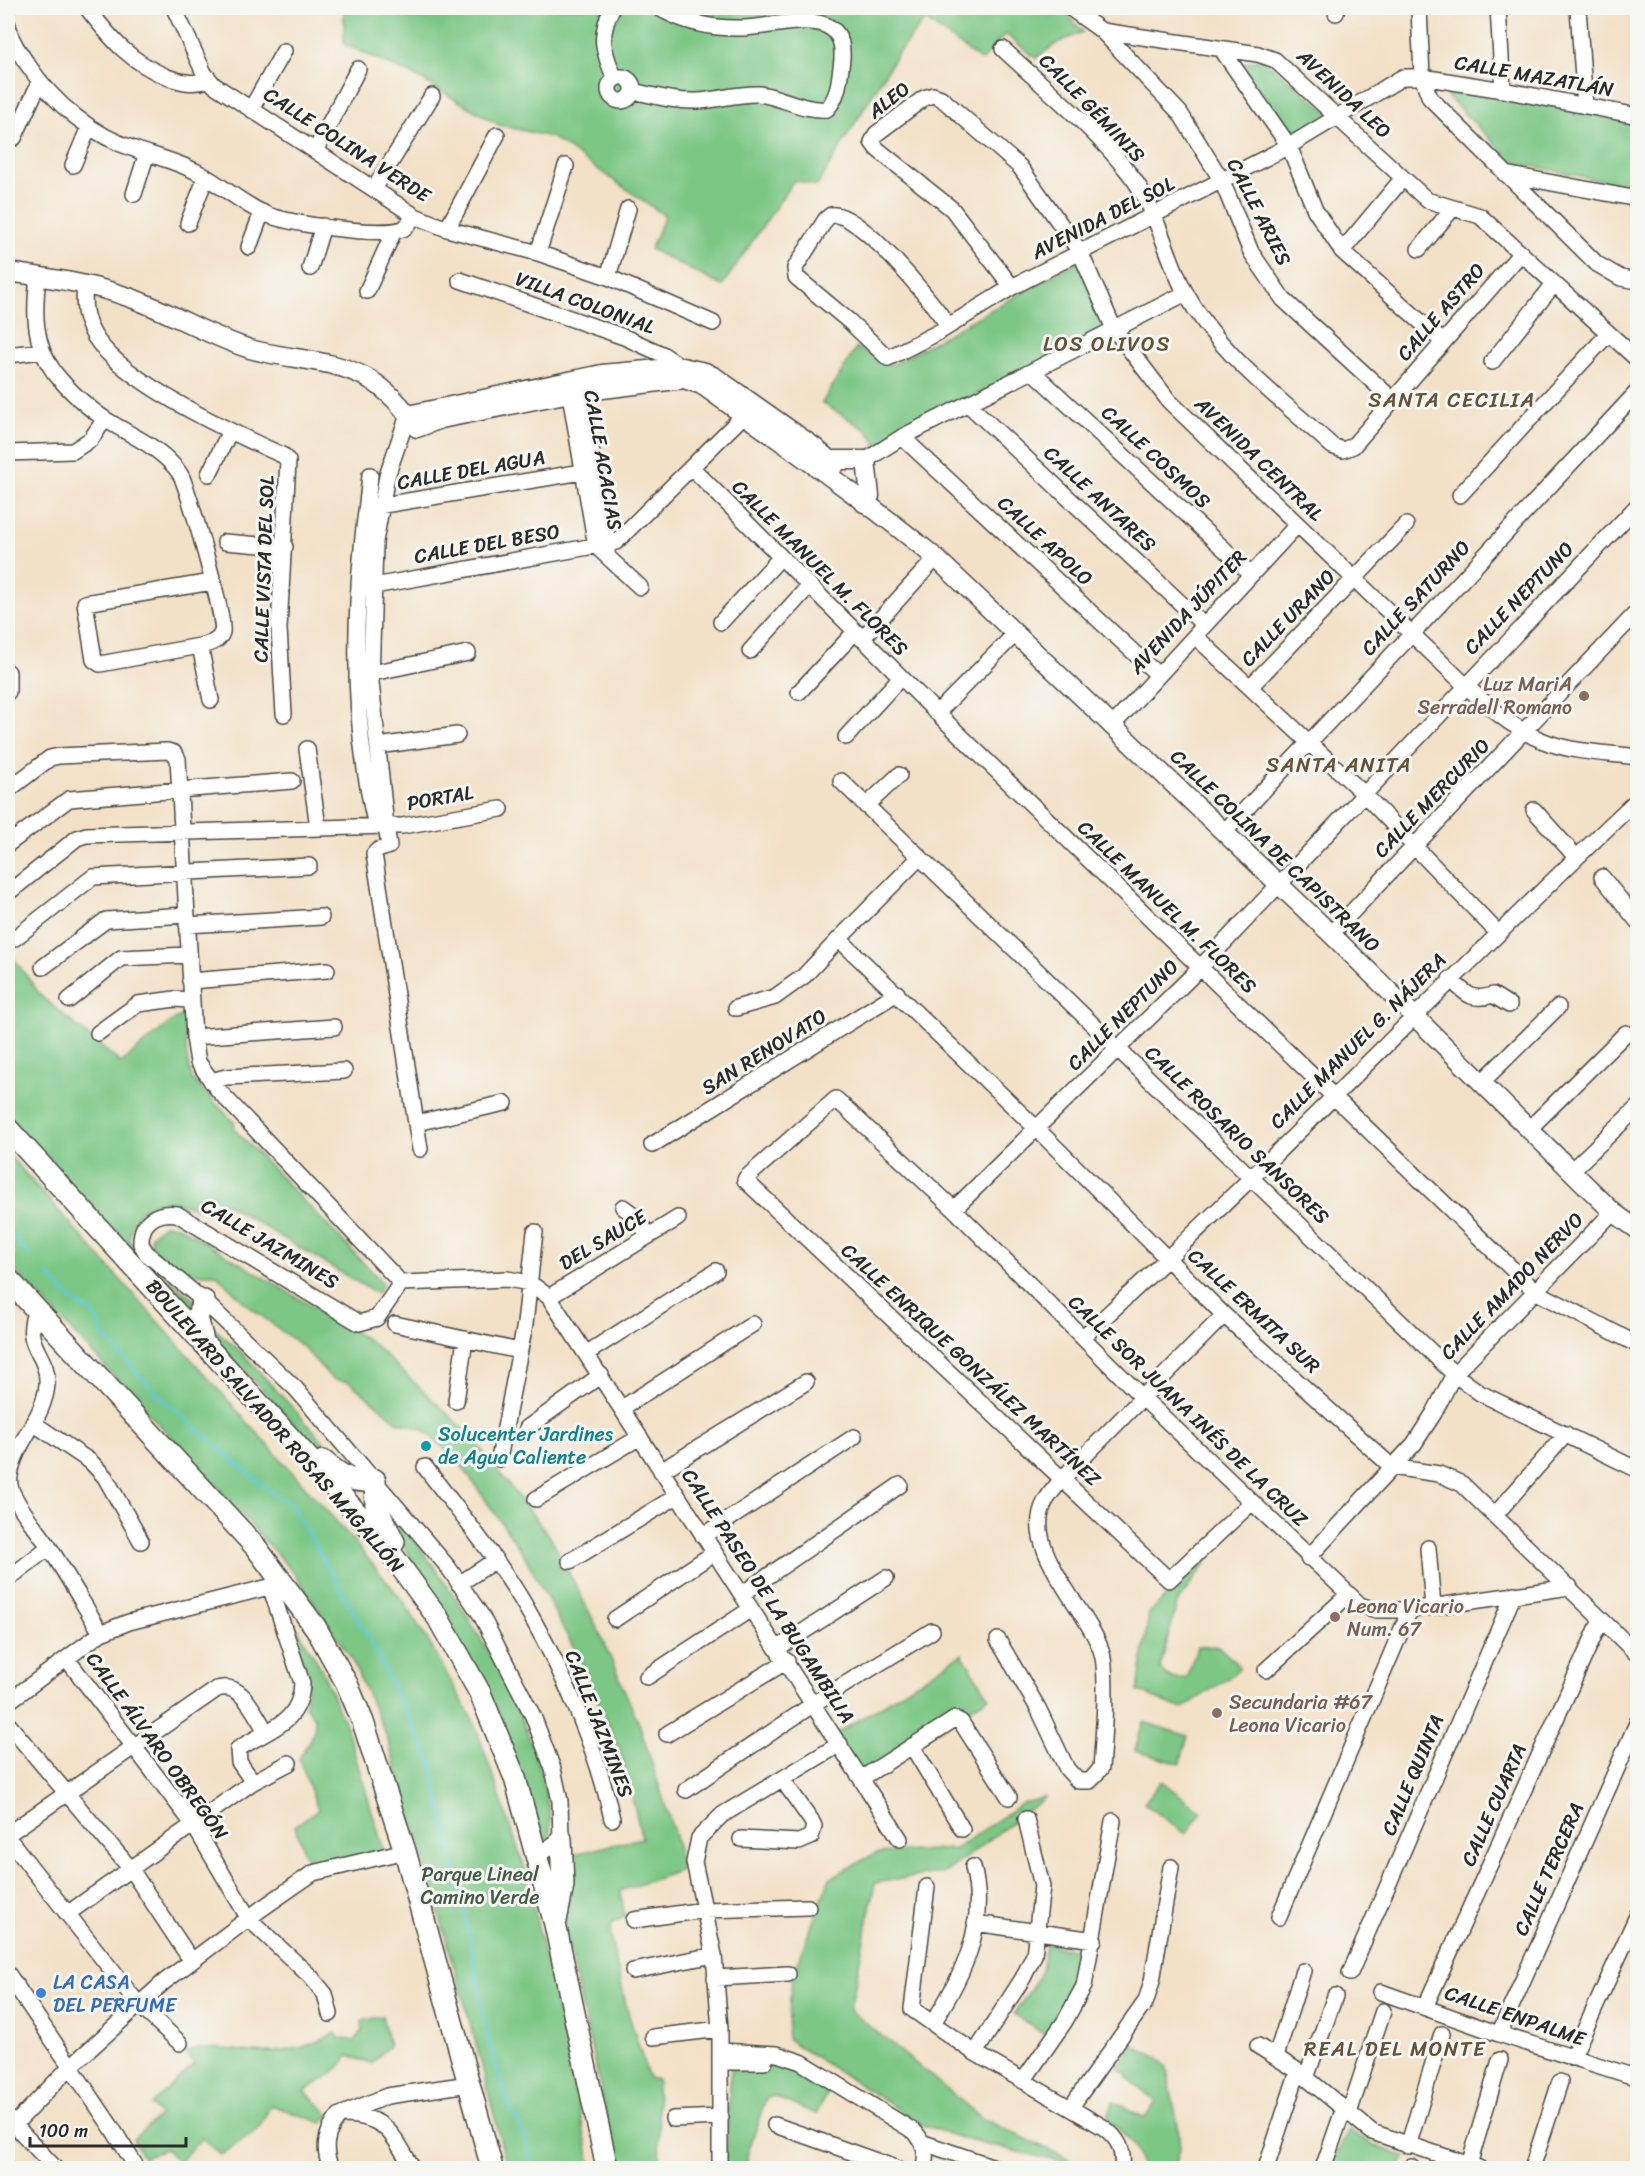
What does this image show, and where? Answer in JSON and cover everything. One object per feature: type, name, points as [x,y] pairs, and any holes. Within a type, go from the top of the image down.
[{"type":"highway","name":"BOULEVARD SALVADOR ROSAS MAGALLÓN","points":[[8,1130],[284,1430],[385,1545],[438,1618],[480,1693],[515,1778],[555,1924],[606,2169]]},
{"type":"highway","points":[[8,1279],[255,1546],[278,1585],[316,1628],[363,1722],[405,1851],[492,2169]]},
{"type":"highway","points":[[203,1342],[197,1317],[204,1301]]},
{"type":"highway","points":[[284,1430],[348,1479],[363,1482],[375,1480],[374,1498],[380,1516],[438,1618]]},
{"type":"highway","points":[[555,1924],[563,1885],[561,1839]]},
{"type":"main road","points":[[8,272],[85,284],[130,297],[210,336],[231,343],[344,369],[368,379],[386,392],[409,424]]},
{"type":"main road","name":"CALLE COLINA DE CAPISTRANO","points":[[409,424],[574,386],[683,373],[705,372],[715,377],[825,464],[936,558],[1331,934],[1612,1212],[1638,1230]]},
{"type":"main road","name":"CALLE COLINA DE CAPISTRANO","points":[[683,373],[744,415],[825,464]]},
{"type":"main road","points":[[825,464],[866,460],[871,502]]},
{"type":"street","points":[[87,8],[120,48],[145,68],[189,83],[208,80],[174,8]]},
{"type":"street","points":[[612,8],[602,31],[604,54],[615,79],[628,79],[633,91],[670,99],[698,101],[747,93],[762,95],[812,110],[827,109],[834,101],[844,51],[838,33],[820,21],[800,19],[744,28],[712,26],[676,18],[659,8]]},
{"type":"street","name":"CALLE ARIES","points":[[1070,8],[1102,31],[1180,113],[1222,181],[1251,252],[1283,299],[1393,400]]},
{"type":"street","points":[[1419,8],[1422,77],[1431,98],[1440,110],[1597,264],[1621,278],[1638,281]]},
{"type":"street","points":[[1498,8],[1503,90]]},
{"type":"street","points":[[1578,8],[1585,106]]},
{"type":"street","points":[[8,25],[9,36],[51,95],[89,127],[207,177],[262,213],[279,219],[323,226],[394,231],[406,228],[415,216]]},
{"type":"street","name":"AVENIDA LEO","points":[[1102,31],[1258,54],[1275,60],[1427,200],[1480,216],[1638,360]]},
{"type":"street","name":"CALLE GÉMINIS","points":[[1003,49],[1095,135],[1131,175],[1153,215],[1186,293],[1225,348],[1332,446],[1343,450]]},
{"type":"street","points":[[1222,50],[1289,146],[1315,210],[1342,251],[1443,342]]},
{"type":"street","points":[[251,109],[284,51]]},
{"type":"street","points":[[315,151],[358,69]]},
{"type":"street","name":"CALLE MAZATLÁN","points":[[1339,117],[1395,81],[1412,76],[1503,90],[1638,116]]},
{"type":"street","name":"CALLE COLINA VERDE","points":[[208,80],[415,216],[447,229],[538,254],[609,277],[713,323]]},
{"type":"street","points":[[15,138],[40,81]]},
{"type":"street","name":"ALEO","points":[[933,95],[901,114],[876,134],[872,142],[877,149],[952,209],[1012,287]]},
{"type":"street","name":"AVENIDA CENTRAL","points":[[933,95],[941,98],[1020,167],[1080,252],[1114,329],[1169,401],[1492,711],[1524,732],[1549,743],[1638,758]]},
{"type":"street","points":[[374,189],[432,96]]},
{"type":"street","name":"AVENIDA DEL SOL","points":[[949,326],[932,303],[885,250],[842,215],[831,215],[794,273],[888,358],[949,326],[1012,287],[1222,181],[1339,117]]},
{"type":"street","points":[[73,165],[89,127]]},
{"type":"street","points":[[447,229],[497,135]]},
{"type":"street","points":[[134,194],[147,153]]},
{"type":"street","points":[[538,254],[567,166]]},
{"type":"street","points":[[1505,174],[1638,199]]},
{"type":"street","points":[[188,223],[207,177]]},
{"type":"street","points":[[1342,251],[1403,178]]},
{"type":"street","points":[[609,277],[628,208]]},
{"type":"street","points":[[1419,249],[1453,208]]},
{"type":"street","points":[[249,247],[262,213]]},
{"type":"street","points":[[310,268],[323,226]]},
{"type":"street","points":[[367,291],[394,231]]},
{"type":"street","name":"CALLE ASTRO","points":[[1343,450],[1353,446],[1521,253]]},
{"type":"street","points":[[38,277],[34,304],[42,351],[68,388],[105,419],[171,463],[183,480],[212,582],[223,624],[222,634],[215,642],[201,646],[100,664],[94,660],[84,606],[88,602],[212,582]]},
{"type":"street","name":"VILLA COLONIAL","points":[[460,280],[624,337],[662,354],[683,373]]},
{"type":"street","name":"CALLE VISTA DEL SOL","points":[[85,284],[83,307],[96,339],[141,380],[230,431],[284,456],[288,461],[279,629],[284,714]]},
{"type":"street","points":[[1492,362],[1554,284]]},
{"type":"street","points":[[866,460],[902,437],[1186,293]]},
{"type":"street","points":[[1460,495],[1608,334]]},
{"type":"street","points":[[8,355],[42,351]]},
{"type":"street","name":"CALLE COSMOS","points":[[1032,371],[1251,574]]},
{"type":"street","name":"CALLE ACACIAS","points":[[574,386],[582,472],[603,549]]},
{"type":"street","name":"CALLE ACACIAS","points":[[574,386],[603,549]]},
{"type":"street","name":"CALLE SATURNO","points":[[1224,832],[1412,635],[1638,391]]},
{"type":"street","name":"CALLE ANTARES","points":[[968,404],[1199,630],[1250,687],[1363,793],[1498,933]]},
{"type":"street","points":[[640,587],[603,549],[621,540],[744,415]]},
{"type":"street","points":[[8,453],[73,451],[91,439],[105,419]]},
{"type":"street","points":[[409,424],[393,454],[373,507],[361,561],[356,675],[369,796],[389,846],[378,850],[374,861],[420,1149]]},
{"type":"street","points":[[209,474],[230,431]]},
{"type":"street","name":"CALLE APOLO","points":[[902,437],[1158,675]]},
{"type":"street","name":"CALLE MANUEL M. FLORES","points":[[692,468],[900,678],[1535,1291],[1638,1345]]},
{"type":"street","name":"CALLE DEL AGUA","points":[[373,507],[582,472]]},
{"type":"street","points":[[370,475],[373,507],[374,586],[372,673],[381,826]]},
{"type":"street","name":"CALLE NEPTUNO","points":[[954,1209],[1120,1049],[1200,968],[1465,685],[1638,505]]},
{"type":"street","name":"AVENIDA JÚPITER","points":[[1111,727],[1297,525]]},
{"type":"street","name":"CALLE URANO","points":[[1250,687],[1406,525]]},
{"type":"street","points":[[225,542],[285,547]]},
{"type":"street","name":"CALLE DEL BESO","points":[[374,586],[603,549]]},
{"type":"street","points":[[721,622],[781,557]]},
{"type":"street","points":[[799,692],[859,636],[936,558]]},
{"type":"street","points":[[750,651],[810,586]]},
{"type":"street","name":"CALLE MERCURIO","points":[[1331,934],[1638,611]]},
{"type":"street","points":[[1622,627],[1638,628]]},
{"type":"street","points":[[937,713],[1016,633]]},
{"type":"street","points":[[201,646],[211,700]]},
{"type":"street","points":[[372,673],[468,653]]},
{"type":"street","points":[[8,672],[8,692]]},
{"type":"street","points":[[846,737],[900,678]]},
{"type":"street","points":[[378,746],[457,735]]},
{"type":"street","points":[[307,749],[318,827]]},
{"type":"street","points":[[8,790],[43,763],[59,756],[167,751],[174,753],[178,759],[190,1000],[198,1062],[211,1081],[401,1283],[507,1280],[530,1283]]},
{"type":"street","points":[[866,806],[899,775]]},
{"type":"street","points":[[8,844],[69,799],[292,781]]},
{"type":"street","name":"CALLE ROSARIO SANSORES","points":[[841,782],[1120,1049],[1250,1179],[1455,1374],[1480,1393],[1638,1470]]},
{"type":"street","name":"CALLE MANUEL G. NÁJERA","points":[[1083,1337],[1168,1259],[1450,979],[1638,799]]},
{"type":"street","name":"PORTAL","points":[[8,893],[81,836],[182,831],[402,826],[501,809]]},
{"type":"street","points":[[1534,810],[1576,857]]},
{"type":"street","points":[[736,1008],[775,997],[804,976],[920,857]]},
{"type":"street","points":[[15,938],[93,877],[309,866]]},
{"type":"street","points":[[1602,877],[1638,922]]},
{"type":"street","points":[[43,967],[105,920],[321,917]]},
{"type":"street","name":"CALLE ERMITA SUR","points":[[839,939],[1037,1129],[1224,1315],[1392,1467]]},
{"type":"street","points":[[69,1000],[121,958],[188,955]]},
{"type":"street","points":[[190,981],[327,970]]},
{"type":"street","points":[[1450,979],[1470,997],[1480,999],[1492,995],[1509,1005]]},
{"type":"street","name":"SAN RENOVATO","points":[[652,1146],[897,993]]},
{"type":"street","points":[[98,1033],[138,1004],[175,999],[190,1000]]},
{"type":"street","points":[[1482,1082],[1558,1007]]},
{"type":"street","points":[[194,1037],[334,1027]]},
{"type":"street","points":[[1528,1129],[1626,1033]]},
{"type":"street","points":[[211,1081],[226,1077],[344,1071]]},
{"type":"street","name":"CALLE ENRIQUE GONZÁLEZ MARTÍNEZ","points":[[834,1099],[745,1179],[1169,1580],[1251,1503]]},
{"type":"street","name":"CALLE SOR JUANA INÉS DE LA CRUZ","points":[[834,1099],[954,1209],[1143,1398],[1347,1596],[1367,1608],[1410,1610],[1570,1587]]},
{"type":"street","points":[[416,1123],[505,1103]]},
{"type":"street","points":[[1571,1171],[1637,1108]]},
{"type":"street","points":[[623,1207],[634,1215],[649,1236]]},
{"type":"street","name":"CALLE JAZMINES","points":[[401,1283],[377,1318],[360,1323],[186,1218],[166,1212],[152,1218],[144,1226],[141,1234],[141,1244],[147,1254],[204,1301],[296,1389],[375,1480],[459,1584],[481,1615],[533,1716],[554,1769],[560,1801],[561,1839]]},
{"type":"street","name":"CALLE AMADO NERVO","points":[[1308,1558],[1419,1436],[1455,1374],[1612,1212]]},
{"type":"street","name":"DEL SAUCE","points":[[549,1297],[678,1218]]},
{"type":"street","points":[[499,1460],[530,1283],[535,1233]]},
{"type":"street","points":[[587,1353],[716,1271]]},
{"type":"street","name":"CALLE PASEO DE LA BUGAMBILIA","points":[[530,1283],[549,1297],[587,1353],[677,1496],[840,1744],[722,1815],[699,1838],[694,1862],[714,1954],[722,2057],[720,2169]]},
{"type":"street","points":[[36,1310],[30,1326],[30,1336],[47,1376],[47,1386],[41,1408],[11,1454],[9,1479],[12,1493],[49,1547],[101,1634]]},
{"type":"street","points":[[998,1640],[1038,1708],[1068,1769],[1078,1781],[1090,1781],[1101,1768],[1104,1660],[1096,1639],[1074,1605],[1040,1533],[1044,1503],[1061,1480],[1224,1315]]},
{"type":"street","points":[[395,1324],[519,1351]]},
{"type":"street","points":[[622,1408],[753,1324]]},
{"type":"street","points":[[456,1401],[465,1339]]},
{"type":"street","points":[[527,1428],[601,1375]]},
{"type":"street","points":[[662,1471],[806,1382]]},
{"type":"street","points":[[33,1423],[91,1462],[105,1477],[141,1541]]},
{"type":"street","points":[[1495,1515],[1566,1434]]},
{"type":"street","points":[[536,1499],[640,1437]]},
{"type":"street","points":[[703,1536],[854,1437]]},
{"type":"street","name":"CALLE JAZMINES","points":[[425,1467],[531,1614],[566,1684],[592,1752],[612,1819]]},
{"type":"street","points":[[1392,1467],[1439,1474],[1462,1484],[1638,1655]]},
{"type":"street","points":[[742,1593],[900,1485]]},
{"type":"street","points":[[570,1561],[677,1496]]},
{"type":"street","points":[[8,1579],[49,1547]]},
{"type":"street","points":[[1428,1548],[1433,1607]]},
{"type":"street","points":[[615,1619],[714,1552]]},
{"type":"street","points":[[459,1584],[494,1561]]},
{"type":"street","points":[[667,1734],[782,1655],[886,1578]]},
{"type":"street","points":[[8,1702],[101,1634],[129,1622],[278,1585],[302,1683],[302,1696],[293,1715],[238,1749],[239,1762],[253,1782]]},
{"type":"street","name":"CALLE QUINTA","points":[[1350,1973],[1514,1594]]},
{"type":"street","points":[[1266,1670],[1347,1596]]},
{"type":"street","points":[[647,1677],[751,1609]]},
{"type":"street","points":[[1279,1917],[1410,1610]]},
{"type":"street","name":"CALLE CUARTA","points":[[1425,2007],[1601,1620]]},
{"type":"street","points":[[686,1790],[932,1630]]},
{"type":"street","name":"CALLE ÁLVARO OBREGÓN","points":[[67,1659],[136,1745],[193,1824],[249,1919],[311,1977],[325,1994],[330,2014]]},
{"type":"street","points":[[180,2043],[139,2006],[8,1836],[65,1792],[224,1687],[239,1690],[266,1731]]},
{"type":"street","points":[[862,1779],[955,1719],[959,1721],[1009,1797]]},
{"type":"street","name":"CALLE TERCERA","points":[[1499,2034],[1638,1721]]},
{"type":"street","points":[[8,1724],[130,1868],[191,1960]]},
{"type":"street","points":[[840,1744],[900,1839]]},
{"type":"street","points":[[912,1746],[962,1829]]},
{"type":"street","points":[[67,1914],[253,1782],[289,1763]]},
{"type":"street","points":[[741,1839],[799,1842],[811,1837],[814,1826],[811,1820],[782,1779]]},
{"type":"street","points":[[975,2053],[1030,1966],[1038,1932],[1042,1886],[1026,1819]]},
{"type":"street","points":[[1023,2081],[1076,2003],[1084,1986],[1094,1940],[1113,1821]]},
{"type":"street","points":[[537,1856],[561,1839]]},
{"type":"street","points":[[55,2169],[10,2122],[69,2068],[191,1960],[313,1873],[405,1851]]},
{"type":"street","points":[[933,2023],[963,1973],[975,1923],[978,1892],[973,1867]]},
{"type":"street","points":[[1071,2107],[1146,2001],[1152,1981],[1171,1867]]},
{"type":"street","points":[[927,1887],[911,2004],[915,2013],[975,2053],[1102,2127],[1117,2139],[1122,2154],[1122,2169]]},
{"type":"street","points":[[634,1920],[704,1910],[807,1907]]},
{"type":"street","points":[[1572,2058],[1638,1914]]},
{"type":"street","points":[[975,1923],[1094,1940]]},
{"type":"street","points":[[633,1971],[714,1954]]},
{"type":"street","points":[[1276,2056],[1303,1971]]},
{"type":"street","points":[[8,1974],[137,2169]]},
{"type":"street","points":[[715,1978],[788,1974]]},
{"type":"street","name":"CALLE ENPALME","points":[[1381,1992],[1499,2034],[1637,2078]]},
{"type":"street","points":[[1266,2169],[1335,1996]]},
{"type":"street","points":[[1323,2169],[1347,2111],[1383,2011]]},
{"type":"street","points":[[653,2037],[720,2029]]},
{"type":"street","points":[[1408,2146],[1442,2034]]},
{"type":"street","points":[[1258,2046],[1302,2074],[1372,2132],[1474,2167],[1500,2060]]},
{"type":"street","points":[[722,2057],[760,2062],[791,2058],[904,2124],[924,2143],[997,2169]]},
{"type":"street","points":[[1532,2169],[1560,2082]]},
{"type":"street","points":[[331,2169],[327,2159],[326,2141],[340,2115],[387,2096],[469,2084]]},
{"type":"street","points":[[340,2115],[367,2117],[384,2125],[393,2134],[411,2165]]},
{"type":"street","points":[[673,2119],[721,2117]]},
{"type":"street","points":[[775,2125],[896,2169]]},
{"type":"street","points":[[924,2143],[927,2157],[924,2169]]},
{"type":"green space","points":[[344,8],[1061,8],[1083,32],[1059,42],[1036,58],[1005,34],[982,61],[925,20],[897,54],[817,186],[794,180],[722,286],[650,249],[665,216],[551,137],[499,125],[419,78],[344,44]]},
{"type":"green space","points":[[1262,59],[1334,116],[1291,137],[1263,95],[1238,65]]},
{"type":"green space","points":[[1435,84],[1637,121],[1637,188],[1513,162]]},
{"type":"green space","points":[[1077,262],[1107,327],[878,446],[867,430],[822,403],[857,347],[886,364],[894,364]]},
{"type":"green space","points":[[8,951],[42,997],[121,1063],[173,1020],[184,1014],[187,1057],[192,1079],[235,1123],[234,1129],[383,1283],[377,1294],[206,1192],[197,1209],[173,1202],[153,1203],[138,1215],[129,1239],[138,1253],[195,1301],[191,1320],[8,1116]]},
{"type":"green space","name":"Parque Lineal Camino Verde","points":[[8,1154],[343,1529],[404,1602],[428,1641],[474,1722],[525,1869],[592,2168],[507,2168],[480,2058],[417,1835],[386,1735],[350,1656],[297,1577],[214,1483],[8,1263]]},
{"type":"green space","points":[[165,1224],[178,1226],[370,1341],[468,1433],[551,1538],[598,1629],[640,1726],[675,1836],[682,1870],[620,1891],[625,1916],[612,1924],[610,1936],[627,2009],[649,2079],[657,2079],[660,2168],[618,2168],[564,1926],[574,1854],[642,1838],[623,1759],[579,1658],[523,1553],[458,1461],[423,1429],[398,1422],[349,1382],[332,1379],[303,1347],[247,1305],[216,1274],[185,1274],[155,1251],[151,1246],[151,1235]]},
{"type":"green space","points":[[205,1320],[240,1351],[325,1443],[319,1450],[202,1325]]},
{"type":"green space","points":[[381,1501],[432,1564],[456,1600],[480,1637],[520,1715],[535,1754],[549,1811],[550,1832],[545,1844],[531,1800],[449,1621],[413,1563]]},
{"type":"green space","points":[[1210,1553],[1206,1563],[1177,1603],[1160,1668],[1172,1677],[1187,1677],[1197,1647],[1218,1646],[1240,1667],[1230,1677],[1182,1709],[1138,1691],[1149,1613]]},
{"type":"green space","points":[[288,1613],[320,1666],[347,1729],[384,1851],[309,1866],[295,1826],[318,1809],[299,1759],[314,1731],[315,1718],[305,1706],[308,1684]]},
{"type":"green space","points":[[962,1654],[989,1697],[862,1778],[835,1735]]},
{"type":"green space","points":[[1143,1722],[1188,1736],[1180,1764],[1135,1751]]},
{"type":"green space","points":[[1161,1781],[1202,1812],[1186,1834],[1144,1803]]},
{"type":"green space","points":[[1046,1797],[946,1872],[875,1883],[850,2010],[982,2118],[1087,2168],[967,2140],[923,2125],[787,2039],[792,1976],[830,1878],[876,1853],[955,1849],[1023,1803]]},
{"type":"green space","points":[[1046,1944],[1084,1951],[1078,1985],[1045,2035],[1014,2014],[1040,1975]]},
{"type":"green space","points":[[382,2016],[389,2046],[371,2064],[348,2055],[334,2072],[305,2091],[330,2115],[322,2123],[271,2105],[259,2128],[221,2155],[202,2138],[178,2163],[166,2149],[143,2158],[133,2139],[160,2115],[151,2105],[194,2064],[185,2053],[202,2048],[254,2052],[286,2051],[307,2046],[336,2033],[339,2038],[355,2041],[362,2032],[362,2021]]},
{"type":"green space","points":[[1132,2045],[1159,2058],[1166,2066],[1178,2125],[1180,2148],[1175,2168],[1140,2168],[1134,2146],[1107,2119],[1113,2101],[1145,2118],[1156,2102],[1127,2077],[1128,2074],[1118,2068]]},
{"type":"green space","points":[[779,2066],[798,2073],[828,2091],[816,2114],[773,2096],[766,2098],[747,2156],[748,2168],[725,2168],[731,2068]]},
{"type":"green space","points":[[1349,2130],[1373,2145],[1406,2157],[1398,2168],[1329,2168]]},
{"type":"waterway","points":[[8,1230],[29,1255]]},
{"type":"waterway","points":[[47,1274],[70,1298],[95,1315],[103,1335],[159,1396],[261,1484],[292,1506],[371,1642],[431,1763],[468,1928],[488,2038],[507,2100],[525,2138],[533,2168]]},
{"type":"place","name":"Luz MariA Serradell Romano","points":[[1584,696]]},
{"type":"place","name":"Solucenter Jardines de Agua Caliente","points":[[426,1446]]},
{"type":"place","name":"Leona Vicario Num. 67","points":[[1335,1617]]},
{"type":"place","name":"Secundaria #67 Leona Vicario","points":[[1217,1713]]},
{"type":"place","name":"LA CASA DEL PERFUME","points":[[41,1993]]},
{"type":"district","name":"LOS OLIVOS","points":[[1107,344]]},
{"type":"district","name":"SANTA CECILIA","points":[[1452,400]]},
{"type":"district","name":"SANTA ANITA","points":[[1339,765]]},
{"type":"district","name":"REAL DEL MONTE","points":[[1395,2049]]}]
